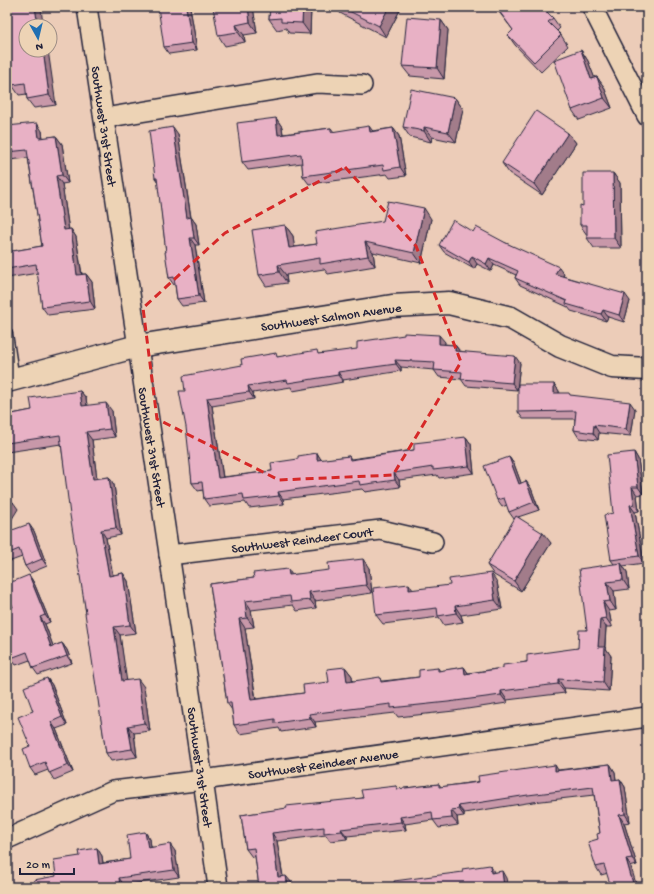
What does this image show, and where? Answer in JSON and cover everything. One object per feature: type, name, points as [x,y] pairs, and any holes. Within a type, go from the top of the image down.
[{"type":"street","name":"Southwest 31st Street","points":[[87,7],[218,887]]},
{"type":"street","points":[[592,7],[647,116]]},
{"type":"street","points":[[104,118],[317,83],[362,85]]},
{"type":"street","name":"Southwest Salmon Avenue","points":[[10,380],[138,346],[392,306],[449,304],[511,318],[560,346],[612,367],[647,369]]},
{"type":"street","name":"Southwest Reindeer Court","points":[[169,554],[381,530],[433,542]]},
{"type":"street","name":"Southwest Reindeer Avenue","points":[[7,839],[113,791],[203,780],[647,717]]},
{"type":"lane","points":[[7,334],[10,380]]},
{"type":"highlighted area","points":[[345,167],[416,246],[461,362],[393,475],[279,480],[157,419],[143,308],[225,233]]},
{"type":"building","points":[[7,7],[35,7],[37,18],[18,18],[18,58],[44,58],[49,95],[27,99],[25,83],[12,85],[7,56]]},
{"type":"building","points":[[158,7],[186,7],[192,43],[164,47]]},
{"type":"building","points":[[213,7],[248,7],[250,22],[236,25],[238,32],[218,35]]},
{"type":"building","points":[[270,7],[303,7],[302,23],[281,22],[281,18],[269,19]]},
{"type":"building","points":[[341,7],[389,7],[379,26]]},
{"type":"building","points":[[496,7],[542,7],[553,18],[548,22],[561,35],[534,62],[508,35],[513,30]]},
{"type":"building","points":[[407,17],[441,20],[437,68],[402,66]]},
{"type":"building","points":[[581,50],[591,79],[597,77],[604,98],[572,110],[554,60]]},
{"type":"building","points":[[411,89],[455,98],[448,132],[424,127],[424,131],[403,127]]},
{"type":"building","points":[[536,111],[568,133],[534,184],[502,163]]},
{"type":"building","points":[[276,118],[278,135],[331,128],[331,132],[369,126],[370,132],[393,128],[400,167],[384,170],[383,165],[303,176],[301,154],[242,162],[237,123]]},
{"type":"building","points":[[37,123],[39,138],[56,136],[62,175],[56,176],[64,230],[71,229],[77,275],[86,274],[90,301],[42,307],[36,264],[7,269],[7,252],[42,246],[27,150],[7,152],[7,126]]},
{"type":"building","points":[[173,127],[187,218],[191,217],[194,238],[190,238],[199,296],[177,299],[174,277],[169,278],[157,178],[155,178],[149,131]]},
{"type":"building","points":[[583,173],[613,173],[614,238],[587,238],[587,225],[580,225],[580,205],[583,206]]},
{"type":"building","points":[[388,201],[424,208],[414,253],[365,242],[368,256],[320,264],[320,258],[278,265],[279,272],[259,275],[252,230],[285,225],[289,248],[317,244],[315,232],[383,221]]},
{"type":"building","points":[[453,220],[473,232],[476,227],[506,243],[559,267],[555,274],[625,294],[619,315],[603,310],[601,314],[566,304],[567,301],[515,278],[518,271],[489,258],[486,264],[472,256],[469,262],[439,245]]},
{"type":"building","points":[[404,333],[439,335],[439,344],[455,345],[455,351],[515,356],[512,383],[461,379],[462,372],[434,370],[435,362],[395,360],[396,364],[338,372],[338,375],[288,383],[287,380],[248,386],[249,392],[207,398],[218,478],[272,471],[271,463],[298,459],[298,456],[317,453],[317,460],[349,456],[350,460],[414,450],[414,443],[466,437],[469,466],[433,470],[433,467],[394,473],[395,480],[360,485],[359,481],[278,492],[279,496],[244,500],[243,494],[204,499],[202,482],[192,483],[186,427],[179,391],[185,391],[183,376],[242,365],[241,359],[276,353],[277,357],[317,350],[318,354],[357,349],[357,342],[404,335]]},
{"type":"building","points":[[518,384],[554,384],[554,393],[569,393],[570,395],[630,402],[626,429],[594,425],[593,433],[574,430],[576,411],[518,412]]},
{"type":"building","points":[[80,391],[82,406],[106,403],[110,429],[86,432],[93,479],[109,477],[116,528],[101,530],[109,576],[123,573],[130,625],[114,627],[122,681],[138,679],[144,723],[128,726],[132,749],[106,753],[70,515],[60,435],[7,443],[7,415],[32,410],[30,398]]},
{"type":"building","points":[[634,452],[638,487],[632,487],[634,504],[630,505],[639,556],[611,560],[604,515],[613,513],[607,455]]},
{"type":"building","points":[[509,457],[519,484],[526,481],[534,502],[509,512],[504,498],[497,500],[484,466]]},
{"type":"building","points":[[7,499],[13,502],[7,512]]},
{"type":"building","points":[[516,516],[543,533],[514,581],[487,565]]},
{"type":"building","points":[[29,524],[42,559],[25,566],[19,549],[7,554],[7,532]]},
{"type":"building","points":[[363,559],[366,585],[309,592],[310,600],[291,602],[290,596],[245,601],[247,618],[239,619],[251,700],[304,693],[303,685],[329,682],[327,669],[345,667],[347,682],[380,677],[381,682],[419,677],[419,670],[438,668],[438,671],[464,667],[465,674],[503,668],[503,665],[527,662],[527,655],[578,648],[579,630],[587,630],[579,569],[621,563],[623,580],[607,582],[610,601],[603,602],[606,618],[600,619],[598,647],[605,647],[603,682],[558,679],[558,684],[501,691],[501,695],[391,708],[391,704],[309,714],[310,718],[275,723],[275,719],[234,725],[231,703],[227,703],[210,584],[254,578],[253,573],[288,569],[289,575],[329,570],[328,563]]},
{"type":"building","points":[[491,573],[495,600],[455,606],[456,613],[438,616],[437,608],[376,615],[373,588],[409,584],[409,590],[450,585],[449,579]]},
{"type":"building","points":[[29,575],[45,615],[40,617],[51,647],[62,643],[67,656],[33,668],[27,652],[11,658],[7,647],[7,640],[10,639],[7,630],[7,610],[13,607],[7,592],[7,584]]},
{"type":"building","points":[[47,678],[62,717],[51,722],[68,765],[49,773],[45,762],[30,768],[23,749],[30,746],[18,717],[33,711],[24,687]]},
{"type":"building","points":[[610,764],[612,780],[620,779],[625,814],[619,815],[632,858],[626,859],[634,887],[611,887],[604,865],[596,867],[588,842],[598,839],[597,834],[600,833],[593,787],[458,806],[459,809],[451,810],[452,818],[433,820],[432,812],[400,817],[401,822],[341,829],[342,831],[324,833],[324,827],[272,833],[278,877],[286,876],[288,887],[259,887],[254,848],[246,849],[241,815],[287,808],[286,806],[363,798],[361,790],[396,786],[397,789],[439,784],[439,787],[479,782],[478,776],[555,765],[555,771]]},
{"type":"building","points":[[145,832],[148,848],[170,844],[174,870],[119,878],[120,886],[115,887],[35,887],[34,880],[56,876],[54,860],[80,856],[79,851],[97,848],[99,864],[130,859],[127,835]]},
{"type":"building","points":[[490,865],[491,873],[502,871],[504,887],[395,887],[394,881],[463,872],[462,869]]}]
